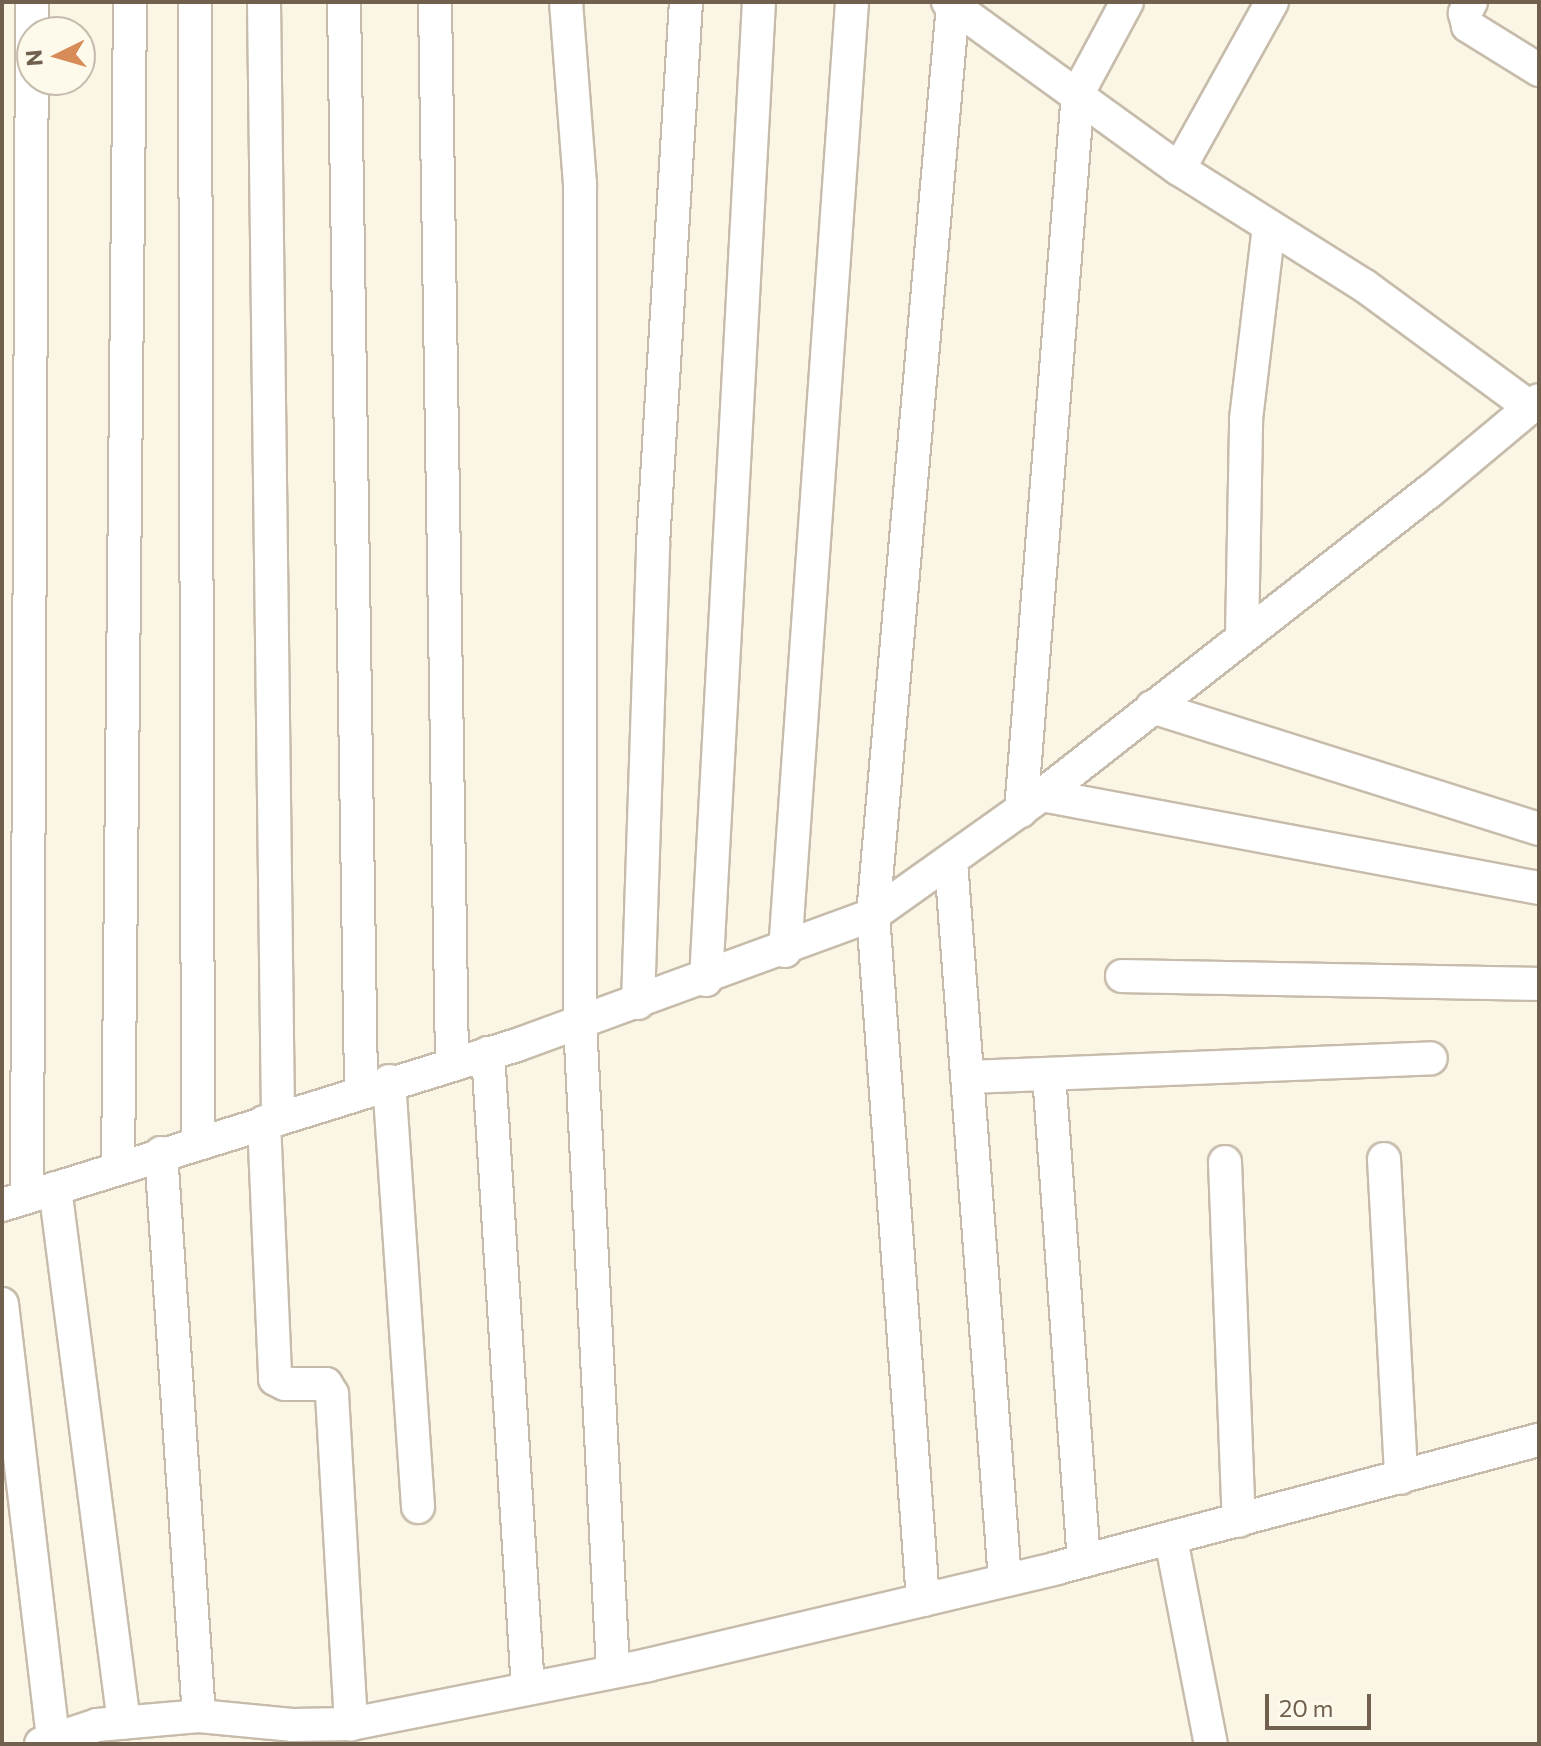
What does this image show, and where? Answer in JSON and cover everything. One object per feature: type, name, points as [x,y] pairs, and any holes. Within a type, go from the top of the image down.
[{"type":"street","points":[[32,2],[28,1196],[124,1723]]},
{"type":"street","points":[[118,1168],[130,2]]},
{"type":"street","points":[[195,2],[198,1142]]},
{"type":"street","points":[[264,2],[275,1379],[285,1384],[326,1384],[332,1394],[351,1724]]},
{"type":"street","points":[[344,2],[375,1086],[418,1507]]},
{"type":"street","points":[[435,2],[452,1063]]},
{"type":"street","points":[[566,2],[580,183],[580,1023],[613,1671]]},
{"type":"street","points":[[638,1003],[653,544],[686,2]]},
{"type":"street","points":[[706,980],[759,2]]},
{"type":"street","points":[[785,951],[852,2]]},
{"type":"street","points":[[1032,803],[1078,93],[1127,2]]},
{"type":"street","points":[[1179,169],[1272,2]]},
{"type":"street","points":[[1471,2],[1465,13],[1468,26],[1539,70]]},
{"type":"street","points":[[28,1196],[580,1023],[785,951],[873,915],[1032,803],[1534,404],[1365,286],[1179,169],[1078,93],[950,4],[873,915],[923,1600]]},
{"type":"street","points":[[1242,636],[1246,419],[1269,226]]},
{"type":"street","points":[[1152,707],[1539,829]]},
{"type":"street","points":[[1032,803],[1539,888]]},
{"type":"street","points":[[951,862],[1005,1580]]},
{"type":"street","points":[[1122,976],[1539,984]]},
{"type":"street","points":[[488,1053],[528,1688]]},
{"type":"street","points":[[967,1077],[1431,1058]]},
{"type":"street","points":[[1049,1074],[1084,1561]]},
{"type":"street","points":[[161,1153],[199,1716]]},
{"type":"street","points":[[1384,1159],[1401,1478]]},
{"type":"street","points":[[1225,1162],[1239,1521]]},
{"type":"street","points":[[2,1304],[47,1742],[124,1723],[199,1716],[292,1725],[351,1724],[613,1671],[1084,1561],[1539,1440]]},
{"type":"street","points":[[1171,1539],[1211,1744]]}]
